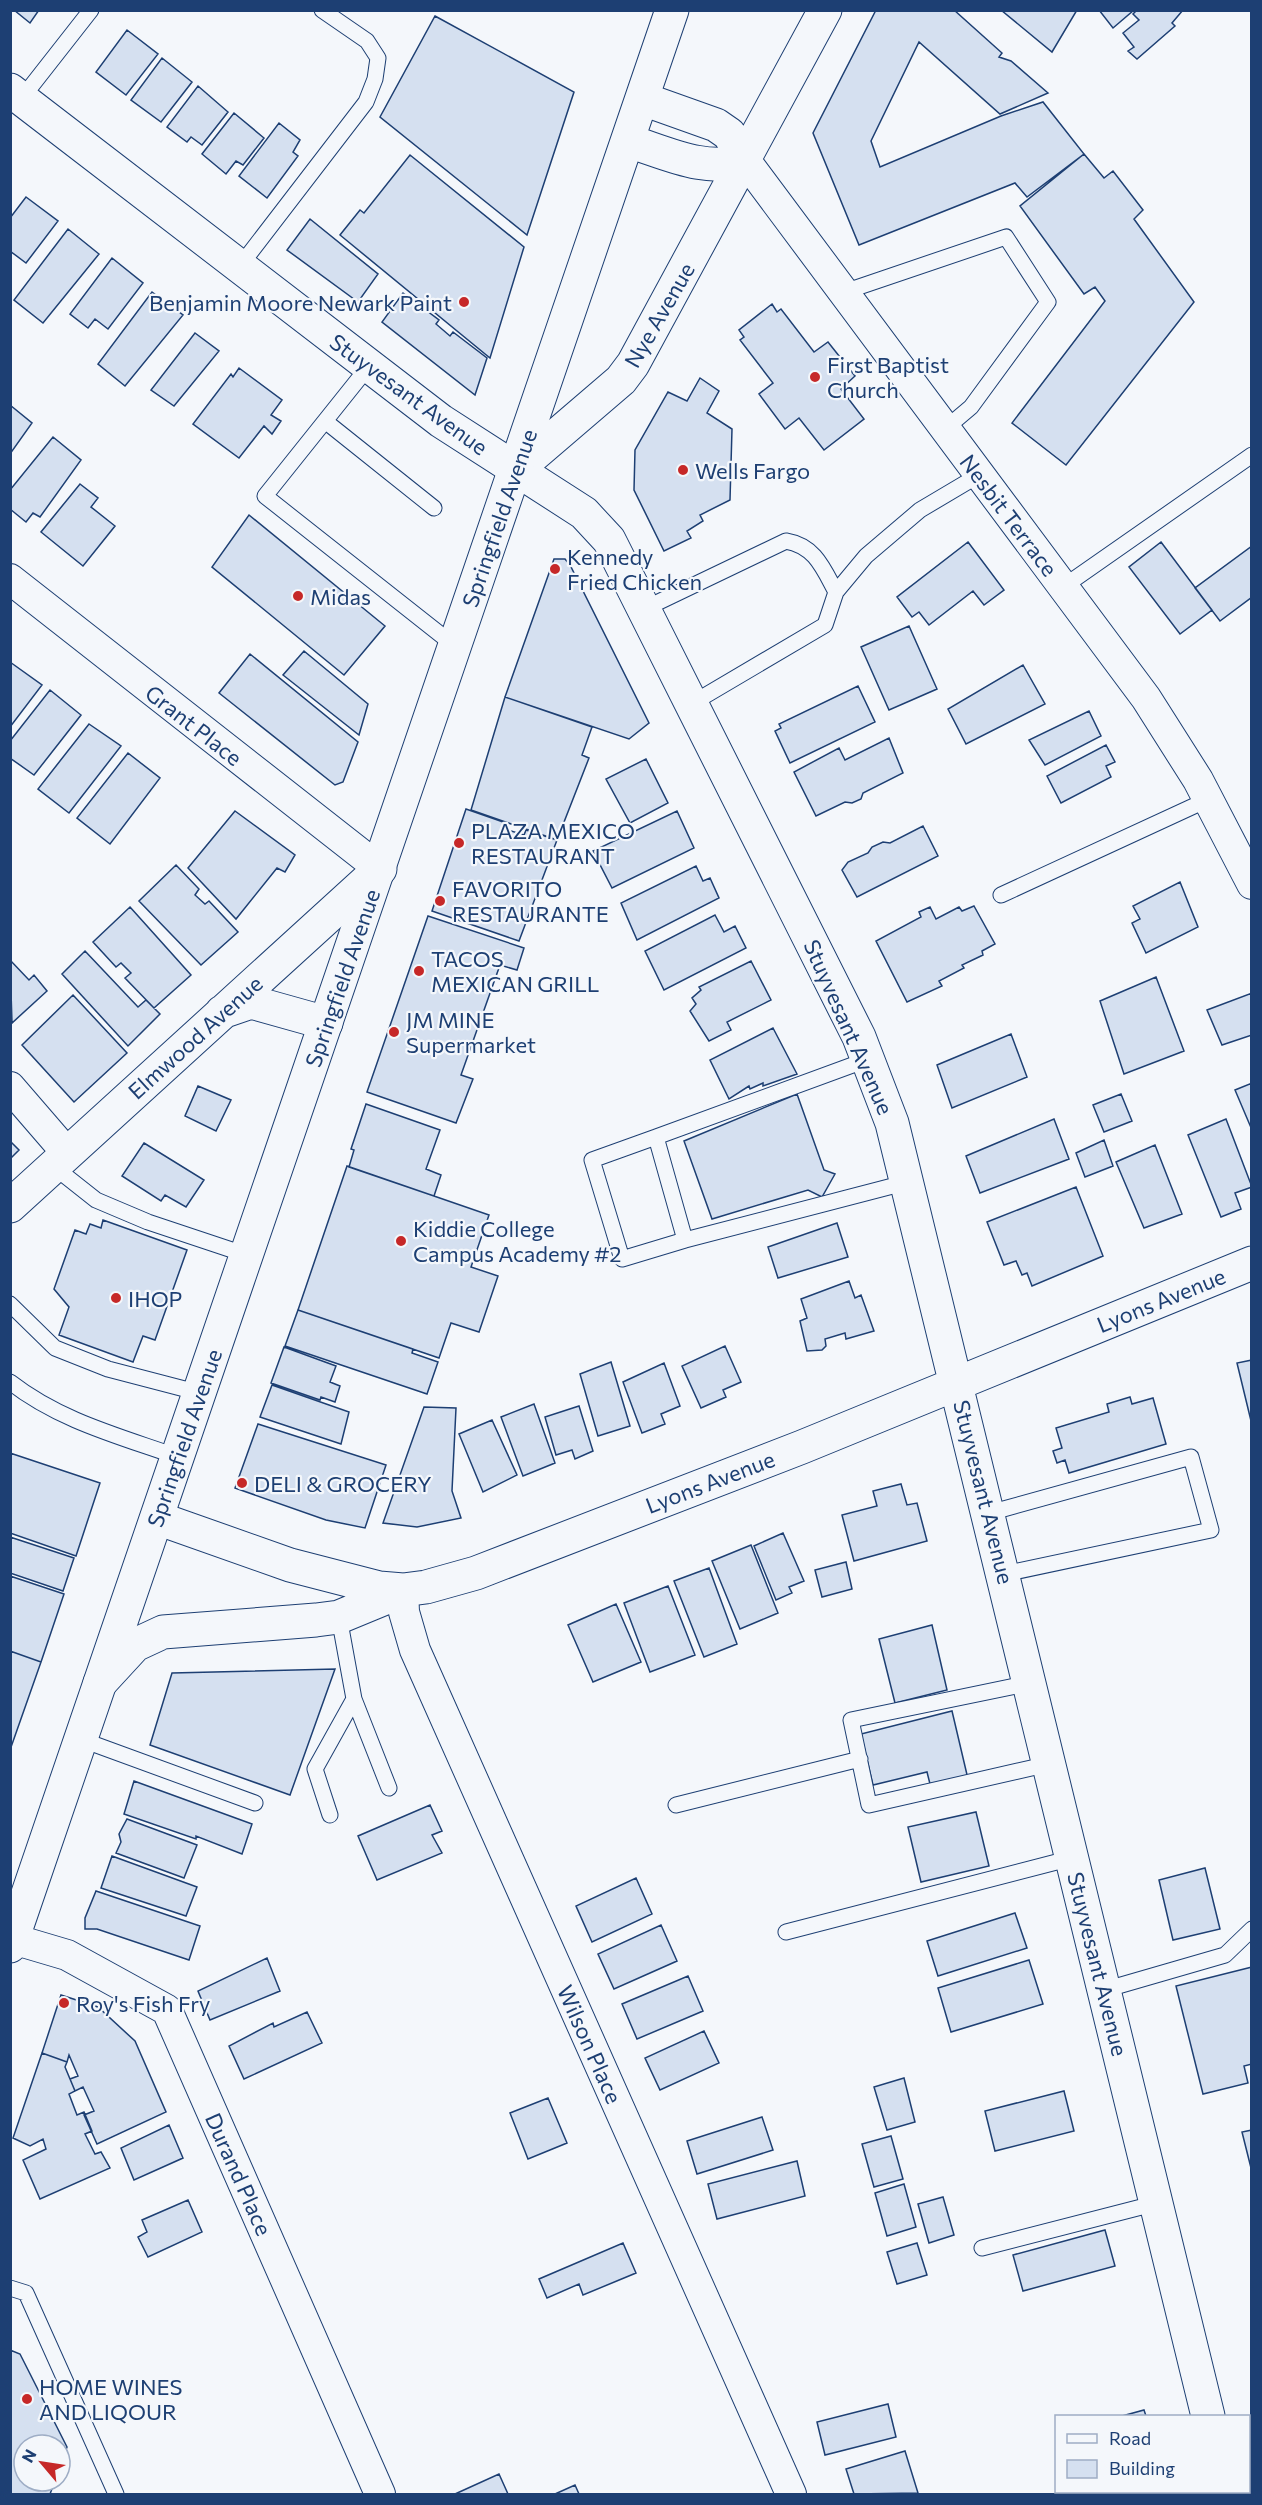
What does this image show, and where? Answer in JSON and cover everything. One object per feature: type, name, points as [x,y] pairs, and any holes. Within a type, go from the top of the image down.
[{"type":"main road","name":"Springfield Avenue","points":[[12,1942],[672,10]]},
{"type":"main road","name":"Nye Avenue","points":[[516,470],[621,380],[633,364],[825,10]]},
{"type":"main road","name":"Stuyvesant Avenue","points":[[16,94],[463,437],[566,500],[598,526],[609,540],[869,1059],[892,1123],[1208,2415]]},
{"type":"main road","points":[[628,141],[711,166],[728,166],[745,160],[729,134],[716,125],[643,99]]},
{"type":"main road","name":"Elmwood Avenue","points":[[10,1206],[380,868]]},
{"type":"main road","points":[[222,1012],[251,1002],[326,1023]]},
{"type":"main road","name":"Lyons Avenue","points":[[157,1518],[328,1577],[403,1590],[435,1585],[476,1574],[957,1384],[1251,1263]]},
{"type":"main road","points":[[100,1683],[117,1662],[135,1646],[163,1632],[295,1623],[339,1617],[403,1590]]},
{"type":"street","name":"Nesbit Terrace","points":[[745,160],[1146,698],[1209,799],[1251,884]]},
{"type":"street","name":"Grant Place","points":[[10,579],[366,861],[380,868]]},
{"type":"street","points":[[10,1087],[60,1159]]},
{"type":"street","name":"Wilson Place","points":[[403,1590],[404,1612],[415,1650],[791,2494]]},
{"type":"street","name":"Durand Place","points":[[12,1942],[67,1955],[167,2010],[380,2494]]},
{"type":"lane","points":[[16,94],[91,10]]},
{"type":"lane","points":[[240,266],[356,116],[375,79],[378,58],[367,41],[322,10]]},
{"type":"lane","points":[[844,292],[1006,237],[1048,302],[971,407],[945,429]]},
{"type":"lane","points":[[369,366],[265,496],[455,646]]},
{"type":"lane","points":[[325,422],[434,508]]},
{"type":"lane","points":[[1063,588],[1251,455]]},
{"type":"lane","points":[[691,704],[825,626],[836,592],[866,556],[920,510],[980,475]]},
{"type":"lane","points":[[644,609],[786,541],[800,543],[816,555],[836,592]]},
{"type":"lane","points":[[1001,895],[1209,799]]},
{"type":"lane","points":[[869,1059],[592,1160],[622,1259],[685,1240],[908,1182]]},
{"type":"lane","points":[[656,1137],[685,1240]]},
{"type":"lane","points":[[60,1159],[96,1200],[148,1222],[247,1255]]},
{"type":"lane","points":[[10,1304],[55,1348],[108,1369],[200,1393]]},
{"type":"lane","points":[[10,1382],[37,1403],[83,1424],[178,1457]]},
{"type":"lane","points":[[989,1513],[1191,1457],[1211,1530],[1004,1574]]},
{"type":"lane","points":[[339,1617],[354,1699],[389,1788]]},
{"type":"lane","points":[[1030,1683],[851,1720],[869,1805],[1049,1764]]},
{"type":"lane","points":[[330,1815],[315,1768],[354,1699]]},
{"type":"lane","points":[[80,1739],[255,1803]]},
{"type":"lane","points":[[676,1805],[860,1759]]},
{"type":"lane","points":[[786,1932],[1072,1858]]},
{"type":"lane","points":[[1104,1990],[1225,1955],[1251,1929]]},
{"type":"lane","points":[[982,2248],[1157,2203]]},
{"type":"lane","points":[[10,2288],[26,2294],[116,2494]]},
{"type":"building","points":[[14,10],[39,10],[30,23]]},
{"type":"building","points":[[876,10],[954,10],[1002,53],[999,57],[1011,61],[1048,93],[1000,114],[919,42],[871,141],[880,167],[1001,116],[1043,102],[1084,154],[1027,197],[1015,183],[859,245],[813,133]]},
{"type":"building","points":[[1001,10],[1077,10],[1052,52]]},
{"type":"building","points":[[1099,10],[1134,10],[1113,28]]},
{"type":"building","points":[[1137,10],[1183,10],[1172,23],[1175,26],[1137,59],[1128,51],[1134,47],[1123,33],[1139,20],[1133,14]]},
{"type":"building","points":[[435,16],[574,92],[527,235],[380,117]]},
{"type":"building","points":[[127,30],[158,54],[126,95],[96,72]]},
{"type":"building","points":[[162,58],[192,82],[161,122],[131,100]]},
{"type":"building","points":[[198,86],[228,112],[202,145],[191,137],[187,142],[167,127]]},
{"type":"building","points":[[234,113],[264,138],[243,165],[236,161],[226,174],[202,154]]},
{"type":"building","points":[[279,123],[300,140],[293,152],[298,156],[267,198],[239,176]]},
{"type":"building","points":[[1084,154],[1104,178],[1113,171],[1143,210],[1134,219],[1194,302],[1066,465],[1012,423],[1105,301],[1095,287],[1084,294],[1020,206]]},
{"type":"building","name":"Benjamin Moore Newark Paint","points":[[410,155],[524,247],[490,358],[340,235],[360,210],[364,213]]},
{"type":"building","points":[[26,197],[58,221],[26,263],[10,251],[10,218]]},
{"type":"building","points":[[310,219],[378,274],[358,302],[287,250]]},
{"type":"building","points":[[68,229],[99,254],[43,323],[14,300]]},
{"type":"building","points":[[112,258],[143,283],[108,329],[95,319],[88,328],[70,314]]},
{"type":"building","points":[[152,292],[183,315],[125,386],[98,364]]},
{"type":"building","points":[[403,293],[439,320],[436,324],[450,336],[453,332],[487,358],[475,395],[382,322]]},
{"type":"building","points":[[772,304],[777,312],[781,309],[814,352],[828,342],[855,376],[841,389],[864,419],[824,450],[799,418],[785,429],[759,394],[773,383],[740,340],[744,337],[739,330]]},
{"type":"building","points":[[195,333],[219,351],[174,406],[151,390]]},
{"type":"building","points":[[239,368],[282,400],[271,415],[281,421],[272,434],[264,426],[239,458],[193,424],[231,374],[233,377]]},
{"type":"building","name":"Wells Fargo","points":[[700,378],[719,391],[707,413],[732,429],[730,500],[700,515],[703,521],[687,531],[691,538],[664,551],[634,490],[635,450],[668,392],[687,401]]},
{"type":"building","points":[[10,405],[32,423],[10,454]]},
{"type":"building","points":[[53,437],[81,460],[40,517],[33,513],[26,522],[10,509],[10,490]]},
{"type":"building","points":[[80,484],[98,498],[91,507],[115,526],[83,566],[41,532]]},
{"type":"building","name":"Midas","points":[[249,515],[385,626],[344,675],[212,567]]},
{"type":"building","points":[[968,542],[1004,590],[984,605],[973,591],[929,625],[919,612],[912,617],[897,597]]},
{"type":"building","points":[[1161,542],[1212,610],[1180,634],[1129,567]]},
{"type":"building","points":[[1252,546],[1252,597],[1220,621],[1195,588]]},
{"type":"building","points":[[554,559],[565,559],[570,565],[649,723],[629,739],[505,697]]},
{"type":"building","points":[[909,626],[937,689],[889,710],[861,647]]},
{"type":"building","points":[[304,651],[368,704],[359,735],[283,675]]},
{"type":"building","points":[[250,654],[358,742],[343,782],[335,785],[219,693]]},
{"type":"building","points":[[10,662],[42,685],[10,727]]},
{"type":"building","points":[[1023,665],[1045,704],[966,744],[948,709]]},
{"type":"building","points":[[858,686],[875,722],[790,763],[775,731],[781,728],[779,724]]},
{"type":"building","points":[[50,690],[81,715],[34,775],[10,758],[10,741]]},
{"type":"building","points":[[505,697],[592,727],[582,755],[589,758],[557,840],[471,810]]},
{"type":"building","points":[[1089,711],[1101,736],[1045,765],[1029,740]]},
{"type":"building","points":[[89,724],[121,746],[69,813],[38,789]]},
{"type":"building","points":[[889,738],[903,773],[863,793],[861,799],[852,803],[845,802],[816,816],[794,772],[839,748],[845,760]]},
{"type":"building","points":[[1106,745],[1115,762],[1106,766],[1111,777],[1061,803],[1047,776]]},
{"type":"building","points":[[128,753],[160,778],[110,844],[77,818]]},
{"type":"building","points":[[646,759],[668,803],[630,823],[606,779]]},
{"type":"building","points":[[466,809],[506,823],[505,829],[524,835],[526,830],[557,840],[519,941],[432,911]]},
{"type":"building","points":[[235,811],[295,855],[285,872],[277,868],[236,919],[188,868]]},
{"type":"building","points":[[677,811],[694,848],[612,888],[593,851]]},
{"type":"building","points":[[923,826],[938,856],[857,897],[842,870],[848,862],[868,853],[872,847],[883,842],[890,843]]},
{"type":"building","points":[[176,865],[199,889],[195,895],[205,904],[209,901],[238,932],[201,965],[139,901]]},
{"type":"building","points":[[696,866],[703,881],[710,878],[719,898],[637,940],[621,903]]},
{"type":"building","points":[[1180,882],[1198,927],[1146,953],[1132,923],[1140,919],[1133,906]]},
{"type":"building","points":[[974,906],[995,944],[982,951],[983,955],[962,965],[964,968],[939,981],[942,986],[907,1002],[876,941],[921,917],[919,912],[930,907],[936,919],[959,907],[962,911]]},
{"type":"building","points":[[130,907],[191,975],[154,1008],[125,978],[131,973],[121,963],[116,967],[93,942]]},
{"type":"building","points":[[715,915],[724,932],[735,926],[746,948],[664,990],[645,951]]},
{"type":"building","points":[[428,916],[524,948],[517,970],[500,965],[461,1075],[473,1079],[456,1123],[367,1092]]},
{"type":"building","points":[[85,951],[138,1007],[146,1000],[160,1014],[128,1046],[62,974]]},
{"type":"building","points":[[10,960],[29,980],[34,975],[47,991],[12,1023]]},
{"type":"building","points":[[751,961],[771,1000],[727,1022],[731,1030],[709,1041],[690,1011],[696,1004],[692,998],[701,990],[699,987]]},
{"type":"building","points":[[1156,977],[1184,1051],[1124,1074],[1100,1001]]},
{"type":"building","points":[[1252,993],[1252,1035],[1222,1045],[1207,1010]]},
{"type":"building","points":[[73,995],[127,1053],[74,1102],[22,1045]]},
{"type":"building","points":[[773,1028],[797,1074],[763,1086],[763,1083],[750,1089],[749,1086],[729,1099],[710,1060]]},
{"type":"building","points":[[1011,1034],[1027,1077],[952,1108],[937,1065]]},
{"type":"building","points":[[1252,1083],[1252,1130],[1235,1090]]},
{"type":"building","points":[[198,1086],[231,1100],[216,1131],[185,1116]]},
{"type":"building","points":[[797,1094],[824,1170],[835,1174],[822,1197],[808,1190],[712,1219],[684,1141]]},
{"type":"building","points":[[1121,1094],[1132,1121],[1104,1132],[1093,1105]]},
{"type":"building","points":[[366,1104],[440,1130],[426,1169],[441,1175],[434,1196],[349,1167],[354,1150],[351,1149]]},
{"type":"building","points":[[1054,1119],[1069,1159],[980,1193],[966,1156]]},
{"type":"building","points":[[1226,1119],[1252,1187],[1235,1193],[1241,1209],[1221,1217],[1188,1135]]},
{"type":"building","points":[[1104,1140],[1113,1166],[1085,1177],[1076,1153]]},
{"type":"building","points":[[10,1141],[19,1150],[10,1159]]},
{"type":"building","points":[[144,1143],[204,1180],[186,1207],[165,1195],[161,1201],[122,1176]]},
{"type":"building","points":[[1155,1145],[1182,1214],[1144,1228],[1116,1162]]},
{"type":"building","name":"Kiddie College Campus Academy #2","points":[[347,1166],[489,1215],[471,1267],[498,1276],[479,1332],[451,1323],[439,1358],[298,1310]]},
{"type":"building","points":[[1076,1187],[1103,1256],[1032,1286],[1027,1273],[1022,1275],[1016,1261],[1004,1265],[987,1222]]},
{"type":"building","name":"IHOP","points":[[103,1220],[187,1250],[155,1340],[143,1336],[133,1362],[59,1335],[69,1307],[54,1289],[75,1230],[86,1234],[90,1224],[101,1228]]},
{"type":"building","points":[[837,1223],[848,1257],[778,1278],[768,1247]]},
{"type":"building","points":[[849,1281],[855,1298],[861,1295],[874,1331],[846,1339],[845,1333],[825,1339],[826,1346],[822,1350],[807,1351],[800,1321],[807,1318],[801,1299]]},
{"type":"building","points":[[298,1310],[413,1349],[412,1353],[438,1362],[427,1394],[285,1346]]},
{"type":"building","points":[[725,1346],[741,1382],[723,1390],[726,1397],[701,1408],[682,1366]]},
{"type":"building","points":[[284,1347],[336,1366],[330,1382],[340,1386],[335,1402],[321,1397],[320,1400],[271,1383]]},
{"type":"building","points":[[1252,1360],[1252,1425],[1237,1363]]},
{"type":"building","points":[[611,1362],[630,1426],[598,1436],[580,1374]]},
{"type":"building","points":[[664,1363],[680,1406],[661,1414],[665,1424],[642,1433],[623,1382]]},
{"type":"building","points":[[272,1385],[349,1412],[341,1444],[260,1417]]},
{"type":"building","points":[[1130,1397],[1132,1404],[1153,1398],[1166,1444],[1069,1473],[1065,1460],[1057,1463],[1053,1451],[1062,1448],[1056,1428],[1109,1412],[1107,1404]]},
{"type":"building","points":[[534,1404],[555,1463],[523,1476],[501,1417]]},
{"type":"building","points":[[579,1406],[593,1451],[575,1459],[572,1450],[556,1455],[545,1417]]},
{"type":"building","points":[[424,1407],[456,1408],[452,1491],[461,1518],[417,1527],[383,1523]]},
{"type":"building","points":[[492,1420],[517,1475],[483,1492],[459,1434]]},
{"type":"building","points":[[258,1424],[386,1465],[365,1528],[326,1520],[235,1488]]},
{"type":"building","points":[[10,1453],[100,1483],[76,1556],[10,1533]]},
{"type":"building","points":[[901,1484],[907,1505],[917,1503],[927,1541],[854,1561],[842,1515],[877,1506],[873,1491]]},
{"type":"building","points":[[783,1533],[804,1581],[789,1587],[792,1593],[776,1600],[754,1546]]},
{"type":"building","points":[[10,1537],[74,1558],[63,1591],[10,1573]]},
{"type":"building","points":[[751,1545],[778,1613],[740,1629],[712,1561]]},
{"type":"building","points":[[846,1562],[852,1589],[822,1597],[815,1570]]},
{"type":"building","points":[[709,1568],[737,1644],[704,1657],[674,1581]]},
{"type":"building","points":[[10,1576],[64,1594],[41,1662],[10,1651]]},
{"type":"building","points":[[668,1586],[695,1655],[650,1672],[624,1603]]},
{"type":"building","points":[[616,1604],[641,1662],[593,1682],[568,1625]]},
{"type":"building","points":[[932,1625],[947,1690],[895,1703],[879,1639]]},
{"type":"building","points":[[10,1651],[41,1662],[10,1750]]},
{"type":"building","points":[[335,1669],[290,1795],[150,1745],[172,1673]]},
{"type":"building","points":[[952,1711],[968,1779],[931,1788],[927,1772],[873,1785],[861,1734]]},
{"type":"building","points":[[134,1781],[252,1824],[242,1854],[196,1836],[196,1839],[124,1814]]},
{"type":"building","points":[[430,1805],[442,1831],[432,1835],[442,1853],[377,1880],[358,1836]]},
{"type":"building","points":[[976,1812],[989,1866],[921,1882],[908,1827]]},
{"type":"building","points":[[127,1819],[197,1845],[184,1878],[116,1853],[121,1842],[119,1834]]},
{"type":"building","points":[[112,1856],[197,1887],[186,1916],[101,1888]]},
{"type":"building","points":[[1205,1868],[1220,1929],[1173,1940],[1159,1880]]},
{"type":"building","points":[[636,1878],[652,1914],[592,1942],[576,1906]]},
{"type":"building","points":[[96,1891],[200,1926],[189,1960],[97,1929],[85,1929],[85,1918]]},
{"type":"building","points":[[1015,1913],[1027,1948],[938,1976],[927,1941]]},
{"type":"building","points":[[661,1925],[677,1961],[614,1989],[598,1954]]},
{"type":"building","points":[[267,1958],[280,1991],[210,2020],[198,1991]]},
{"type":"building","points":[[1029,1960],[1043,2004],[951,2032],[938,1988]]},
{"type":"building","points":[[1252,1967],[1252,2064],[1244,2066],[1248,2083],[1203,2094],[1176,1986]]},
{"type":"building","points":[[688,1976],[703,2011],[637,2039],[622,2004]]},
{"type":"building","points":[[61,1995],[98,2007],[135,2041],[166,2112],[97,2144],[84,2115],[94,2111],[83,2087],[75,2091],[70,2079],[78,2076],[69,2055],[67,2062],[42,2053]]},
{"type":"building","points":[[307,2012],[322,2043],[244,2079],[229,2046],[273,2023],[274,2027]]},
{"type":"building","points":[[704,2031],[719,2063],[660,2090],[645,2058]]},
{"type":"building","points":[[42,2053],[67,2062],[65,2067],[75,2091],[69,2094],[77,2115],[84,2112],[92,2131],[85,2134],[95,2154],[101,2152],[110,2168],[40,2199],[23,2160],[46,2149],[43,2139],[30,2146],[13,2138]]},
{"type":"building","points":[[904,2078],[915,2122],[887,2130],[874,2087]]},
{"type":"building","points":[[1064,2091],[1074,2131],[995,2151],[985,2111]]},
{"type":"building","points":[[548,2098],[567,2143],[528,2159],[510,2113]]},
{"type":"building","points":[[762,2117],[773,2150],[697,2174],[687,2141]]},
{"type":"building","points":[[169,2125],[183,2158],[134,2180],[121,2148]]},
{"type":"building","points":[[1252,2130],[1252,2172],[1242,2132]]},
{"type":"building","points":[[891,2136],[903,2179],[874,2187],[862,2144]]},
{"type":"building","points":[[797,2161],[805,2196],[717,2219],[708,2184]]},
{"type":"building","points":[[904,2184],[916,2227],[887,2236],[875,2193]]},
{"type":"building","points":[[943,2197],[954,2235],[929,2243],[918,2204]]},
{"type":"building","points":[[188,2200],[202,2232],[148,2257],[138,2237],[147,2232],[142,2220]]},
{"type":"building","points":[[1105,2230],[1115,2266],[1023,2291],[1013,2255]]},
{"type":"building","points":[[623,2243],[636,2273],[583,2295],[579,2284],[547,2298],[539,2279]]},
{"type":"building","points":[[917,2243],[927,2275],[897,2284],[887,2252]]},
{"type":"building","name":"HOME WINES AND LIQOUR","points":[[10,2350],[20,2354],[60,2433],[12,2433],[12,2493],[50,2493],[10,2494]]},
{"type":"building","points":[[888,2404],[896,2437],[825,2455],[817,2422]]},
{"type":"building","points":[[1144,2410],[1146,2415],[1126,2415]]},
{"type":"building","points":[[905,2451],[918,2493],[854,2494],[846,2469]]},
{"type":"building","points":[[499,2474],[508,2494],[455,2494]]},
{"type":"building","points":[[575,2485],[579,2494],[555,2494]]},
{"type":"place","name":"Benjamin Moore Newark Paint","points":[[464,302]]},
{"type":"place","name":"First Baptist Church","points":[[815,377]]},
{"type":"place","name":"Wells Fargo","points":[[683,470]]},
{"type":"place","name":"Kennedy Fried Chicken","points":[[555,569]]},
{"type":"place","name":"Midas","points":[[298,596]]},
{"type":"place","name":"PLAZA MEXICO RESTAURANT","points":[[459,843]]},
{"type":"place","name":"FAVORITO RESTAURANTE","points":[[440,901]]},
{"type":"place","name":"TACOS MEXICAN GRILL","points":[[419,971]]},
{"type":"place","name":"JM MINE Supermarket","points":[[394,1032]]},
{"type":"place","name":"Kiddie College Campus Academy #2","points":[[401,1241]]},
{"type":"place","name":"IHOP","points":[[116,1298]]},
{"type":"place","name":"DELI & GROCERY","points":[[242,1483]]},
{"type":"place","name":"Roy's Fish Fry","points":[[64,2003]]},
{"type":"place","name":"HOME WINES AND LIQOUR","points":[[27,2399]]}]
